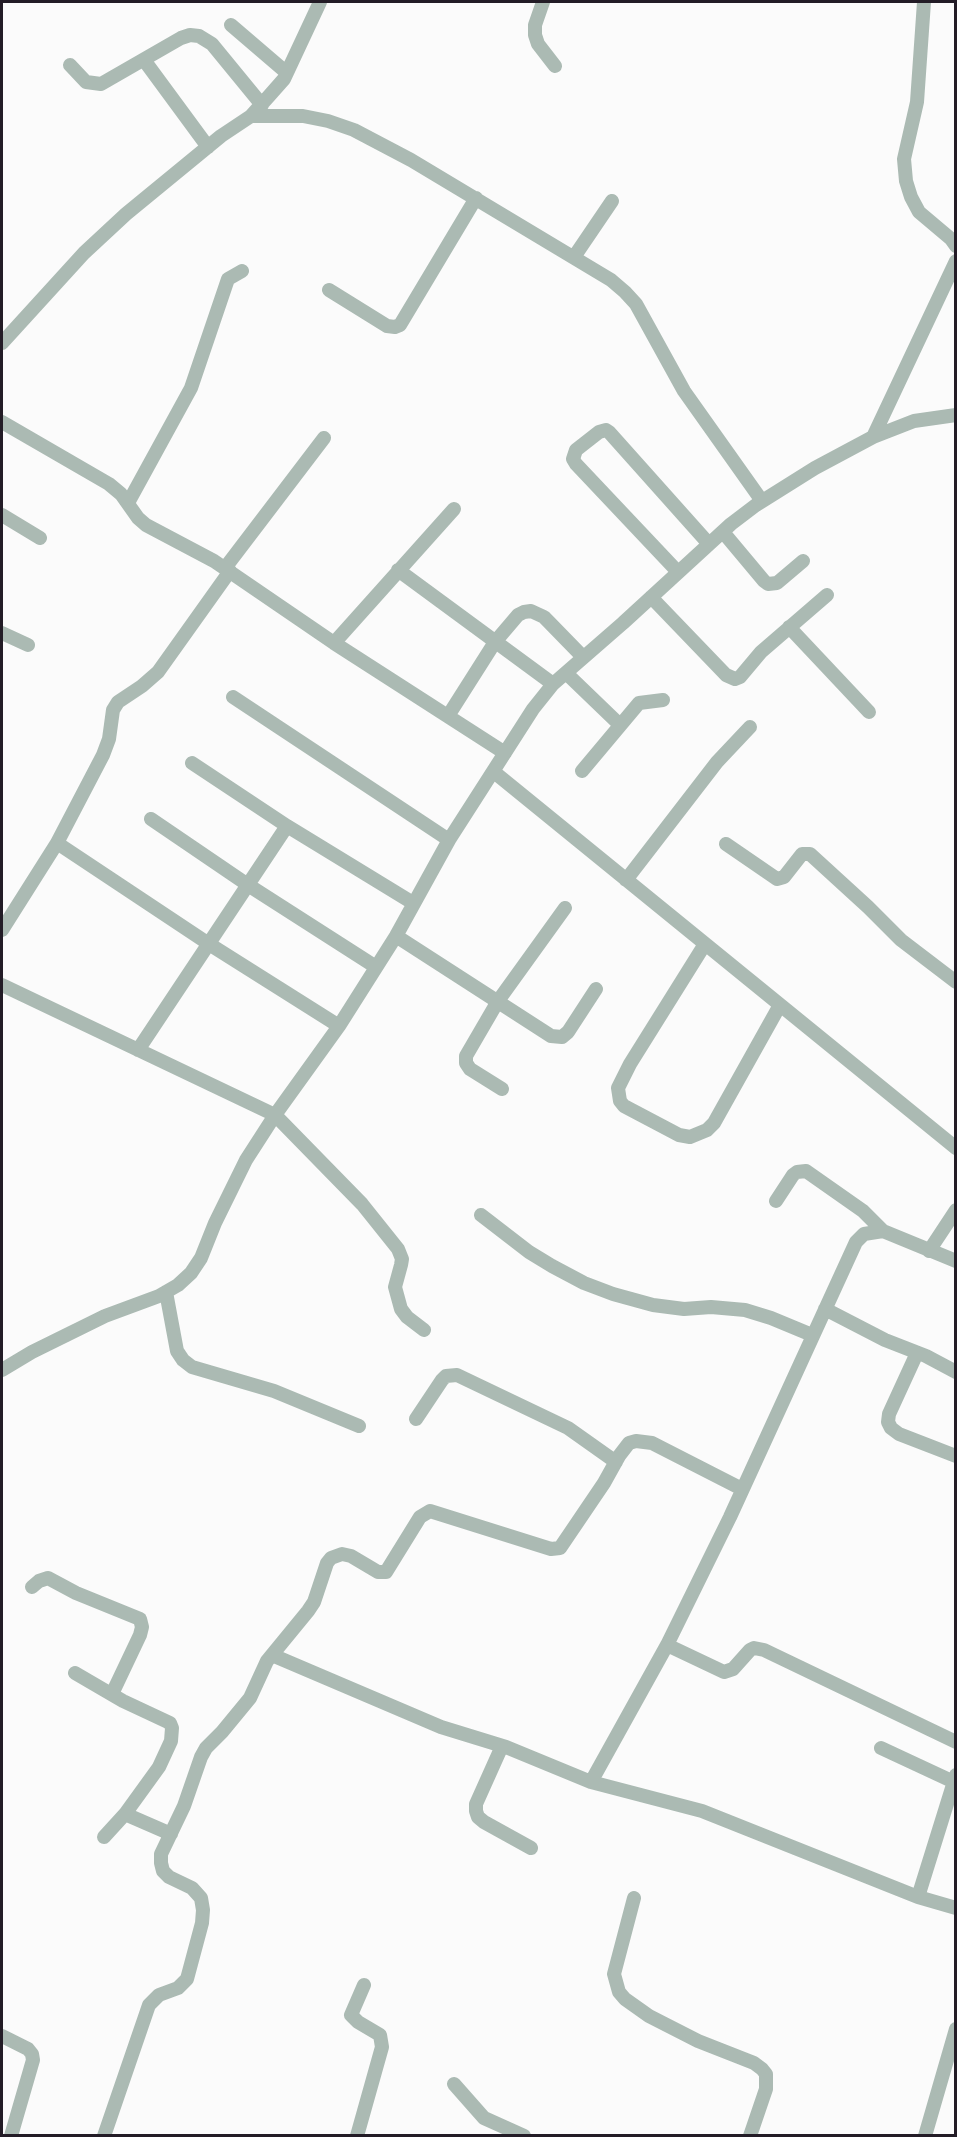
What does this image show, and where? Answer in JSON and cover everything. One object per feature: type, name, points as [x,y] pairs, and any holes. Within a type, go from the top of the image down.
[{"type":"street","points":[[2,343],[84,253],[126,214],[262,105],[287,73],[320,2]]},
{"type":"street","points":[[543,2],[535,25],[535,35],[538,44],[555,66]]},
{"type":"street","points":[[924,2],[917,102],[904,159],[906,181],[911,197],[920,212],[956,246]]},
{"type":"street","points":[[231,25],[287,73]]},
{"type":"street","points":[[70,65],[86,82],[101,84],[181,38],[190,35],[199,36],[212,44],[262,105]]},
{"type":"street","points":[[144,60],[208,147]]},
{"type":"street","points":[[251,116],[303,116],[354,130],[411,160],[611,280],[636,304],[684,391],[762,501]]},
{"type":"street","points":[[329,290],[387,326],[400,325],[476,198]]},
{"type":"street","points":[[574,257],[612,201]]},
{"type":"street","points":[[873,437],[956,261]]},
{"type":"street","points":[[128,503],[191,388],[228,279],[242,271]]},
{"type":"street","points":[[2,1370],[32,1352],[105,1316],[166,1292],[191,1273],[246,1160],[275,1115],[339,1026],[396,936],[449,840],[533,709],[552,684],[709,544],[762,501],[815,468],[873,437],[914,421],[956,415]]},
{"type":"street","points":[[2,422],[109,484],[121,494],[138,518],[146,525],[227,569],[334,643],[505,753]]},
{"type":"street","points":[[678,572],[576,464],[573,459],[576,450],[599,432],[606,430],[609,432],[709,544]]},
{"type":"street","points":[[2,930],[57,843],[103,755],[109,739],[113,710],[118,702],[158,672],[227,569],[324,438]]},
{"type":"street","points":[[334,643],[454,509]]},
{"type":"street","points":[[2,516],[40,538]]},
{"type":"street","points":[[723,532],[768,584],[777,583],[803,561]]},
{"type":"street","points":[[398,570],[552,684]]},
{"type":"street","points":[[651,597],[731,678],[740,677],[761,652],[827,595]]},
{"type":"street","points":[[448,716],[495,642],[518,615],[531,611],[544,617],[583,657]]},
{"type":"street","points":[[789,627],[869,712]]},
{"type":"street","points":[[2,633],[28,645]]},
{"type":"street","points":[[566,673],[620,725]]},
{"type":"street","points":[[233,697],[449,840]]},
{"type":"street","points":[[582,771],[639,704],[663,700]]},
{"type":"street","points":[[626,879],[717,762],[750,727]]},
{"type":"street","points":[[192,763],[287,826],[414,903]]},
{"type":"street","points":[[494,772],[956,1148]]},
{"type":"street","points":[[151,819],[248,885],[376,967]]},
{"type":"street","points":[[138,1050],[287,826]]},
{"type":"street","points":[[57,843],[209,944],[339,1026]]},
{"type":"street","points":[[726,844],[777,879],[784,877],[802,854],[810,854],[901,940],[956,982]]},
{"type":"street","points":[[502,1089],[470,1069],[466,1063],[466,1056],[498,1001],[565,908]]},
{"type":"street","points":[[396,936],[551,1036],[562,1036],[568,1032],[596,989]]},
{"type":"street","points":[[705,944],[630,1064],[618,1088],[620,1101],[624,1106],[679,1135],[690,1137],[707,1130],[714,1123],[780,1005]]},
{"type":"street","points":[[2,985],[275,1115],[362,1204],[398,1249],[402,1258],[395,1287],[401,1309],[406,1317],[424,1330]]},
{"type":"street","points":[[776,1201],[793,1175],[806,1171],[863,1211],[883,1231],[956,1261]]},
{"type":"street","points":[[930,1251],[956,1210]]},
{"type":"street","points":[[481,1215],[529,1252],[552,1266],[584,1283],[613,1294],[653,1305],[684,1309],[730,1307],[745,1310],[812,1335]]},
{"type":"street","points":[[591,1782],[667,1645],[730,1517],[856,1242],[864,1234],[883,1231]]},
{"type":"street","points":[[166,1292],[177,1352],[192,1367],[274,1391],[359,1426]]},
{"type":"street","points":[[825,1309],[885,1340],[956,1372]]},
{"type":"street","points":[[917,1353],[889,1414],[888,1422],[891,1428],[899,1434],[956,1456]]},
{"type":"street","points":[[417,1419],[442,1380],[446,1376],[457,1375],[568,1428],[616,1462]]},
{"type":"street","points":[[104,2136],[149,2005],[153,1998],[178,1988],[187,1979],[202,1923],[201,1898],[192,1888],[169,1877],[163,1871],[161,1854],[184,1806],[206,1748],[250,1698],[272,1655],[314,1602],[327,1563],[336,1555],[351,1556],[378,1572],[386,1572],[390,1569],[420,1517],[430,1511],[551,1549],[560,1548],[629,1443],[645,1441],[742,1489]]},
{"type":"street","points":[[32,1587],[48,1578],[76,1593],[140,1619],[142,1627],[140,1635],[112,1694]]},
{"type":"street","points":[[667,1645],[724,1672],[733,1669],[750,1650],[754,1648],[764,1650],[956,1742]]},
{"type":"street","points":[[272,1655],[441,1727],[502,1746],[591,1782],[702,1811],[918,1896],[956,1908]]},
{"type":"street","points":[[75,1673],[170,1723],[172,1728],[171,1741],[159,1767],[125,1814],[104,1837]]},
{"type":"street","points":[[502,1746],[476,1804],[476,1811],[484,1822],[531,1848]]},
{"type":"street","points":[[881,1748],[955,1778],[918,1896]]},
{"type":"street","points":[[125,1814],[171,1834]]},
{"type":"street","points":[[634,1898],[614,1974],[615,1985],[625,1999],[649,2016],[698,2041],[754,2063],[762,2069],[766,2074],[766,2089],[750,2136]]},
{"type":"street","points":[[357,2136],[382,2047],[380,2034],[358,2022],[351,2015],[364,1985]]},
{"type":"street","points":[[926,2136],[956,2029]]},
{"type":"street","points":[[2,2036],[28,2049],[33,2060],[11,2136]]},
{"type":"street","points":[[454,2084],[484,2118],[524,2136]]}]
